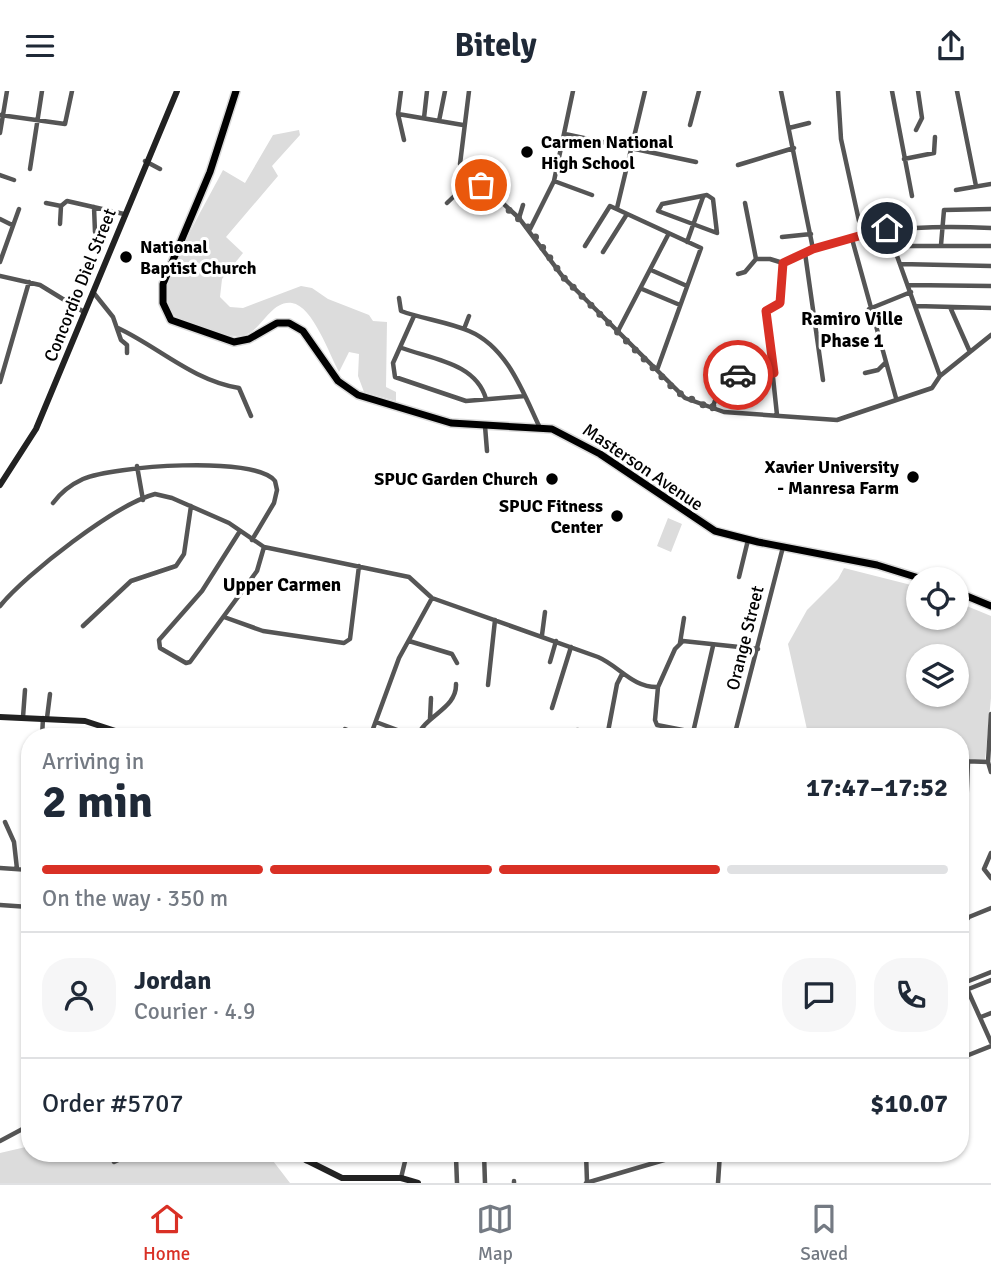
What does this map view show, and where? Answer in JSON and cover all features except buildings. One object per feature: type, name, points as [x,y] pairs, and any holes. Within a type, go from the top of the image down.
[{"type":"main road","name":"Concordio Diel Street","points":[[0,485],[36,429],[145,161],[177,91]]},
{"type":"main road","name":"Masterson Avenue","points":[[236,91],[213,162],[165,277],[162,296],[167,316],[185,326],[234,342],[249,339],[277,323],[289,323],[303,331],[338,381],[350,391],[451,423],[540,426],[562,433],[600,454],[696,521],[715,531],[877,565],[906,574]]},
{"type":"main road","points":[[969,597],[991,606]]},
{"type":"main road","points":[[0,717],[45,718],[98,724],[109,728]]},
{"type":"main road","points":[[308,1162],[342,1178],[401,1178],[418,1183]]},
{"type":"street","points":[[0,133],[7,91]]},
{"type":"street","points":[[30,169],[42,91]]},
{"type":"street","points":[[2,116],[39,123],[66,124],[72,91]]},
{"type":"street","points":[[401,91],[398,114],[404,139]]},
{"type":"street","points":[[425,118],[427,91]]},
{"type":"street","points":[[439,121],[445,91]]},
{"type":"street","points":[[469,91],[460,164],[530,229],[563,277],[685,398],[712,409],[837,420],[932,388],[940,376],[991,335]]},
{"type":"street","points":[[530,229],[554,181],[573,91]]},
{"type":"street","points":[[617,208],[645,91]]},
{"type":"street","points":[[690,125],[699,91]]},
{"type":"street","points":[[781,91],[813,249]]},
{"type":"street","points":[[838,91],[841,139],[859,221]]},
{"type":"street","points":[[892,91],[912,196]]},
{"type":"street","points":[[916,130],[922,118],[918,91]]},
{"type":"street","points":[[957,91],[975,186]]},
{"type":"street","points":[[398,114],[463,125]]},
{"type":"street","points":[[789,128],[809,123]]},
{"type":"street","points":[[565,134],[696,162]]},
{"type":"street","points":[[904,159],[934,153],[935,137]]},
{"type":"street","points":[[738,165],[794,148]]},
{"type":"street","points":[[145,161],[160,169]]},
{"type":"street","points":[[0,175],[14,180]]},
{"type":"street","points":[[447,203],[473,178]]},
{"type":"street","points":[[554,181],[592,195]]},
{"type":"street","points":[[956,190],[991,184]]},
{"type":"street","points":[[481,203],[488,191]]},
{"type":"street","points":[[708,195],[713,199],[718,232],[694,225],[662,215],[657,207],[708,195]]},
{"type":"street","points":[[687,242],[703,197]]},
{"type":"street","points":[[60,224],[61,206],[67,201],[124,214]]},
{"type":"street","points":[[46,203],[61,206]]},
{"type":"street","points":[[745,203],[756,259]]},
{"type":"street","points":[[519,218],[523,205]]},
{"type":"street","points":[[585,246],[608,206],[700,247],[702,252],[657,370]]},
{"type":"street","points":[[94,207],[95,232]]},
{"type":"street","points":[[0,262],[19,209]]},
{"type":"street","points":[[941,245],[944,210],[991,209]]},
{"type":"street","points":[[603,252],[627,213]]},
{"type":"street","points":[[0,219],[12,225]]},
{"type":"street","points":[[738,274],[745,271],[756,259],[770,258],[783,263],[813,249],[887,228],[991,228]]},
{"type":"street","points":[[887,228],[940,376]]},
{"type":"street","points":[[782,237],[811,234]]},
{"type":"street","points":[[618,331],[668,235]]},
{"type":"street","points":[[852,239],[869,309],[896,398]]},
{"type":"street","points":[[893,246],[991,246]]},
{"type":"street","points":[[805,253],[823,380]]},
{"type":"street","points":[[777,415],[766,311],[780,303],[783,263]]},
{"type":"street","points":[[900,264],[991,266]]},
{"type":"street","points":[[652,270],[687,286]]},
{"type":"street","points":[[0,286],[1,277],[29,282],[51,290],[84,312]]},
{"type":"street","points":[[0,381],[29,282]]},
{"type":"street","points":[[908,285],[991,286]]},
{"type":"street","points":[[642,289],[680,305]]},
{"type":"street","points":[[93,292],[113,317],[121,340],[127,345],[127,353]]},
{"type":"street","points":[[869,309],[911,292]]},
{"type":"street","points":[[399,298],[401,311],[464,329],[486,342],[501,358],[540,426]]},
{"type":"street","points":[[916,306],[991,308]]},
{"type":"street","points":[[950,307],[970,352]]},
{"type":"street","points":[[414,316],[393,363],[396,377],[466,401],[525,396]]},
{"type":"street","points":[[464,329],[469,316]]},
{"type":"street","points":[[118,328],[146,341],[200,378],[239,389],[251,416]]},
{"type":"street","points":[[401,348],[425,359],[467,371],[482,389],[486,399]]},
{"type":"street","points":[[865,373],[878,370],[885,363]]},
{"type":"street","points":[[712,409],[724,376],[774,373]]},
{"type":"street","points":[[485,426],[487,451]]},
{"type":"street","points":[[137,467],[143,499]]},
{"type":"street","points":[[53,503],[67,488],[82,480],[137,467],[237,468],[269,474],[275,481],[276,496],[252,540]]},
{"type":"street","points":[[0,606],[22,583],[94,528],[143,499],[161,495],[191,506],[240,531],[264,547],[409,577],[432,598],[606,660],[622,674],[643,685],[659,687]]},
{"type":"street","points":[[83,626],[131,581],[176,566],[184,554],[191,506]]},
{"type":"street","points":[[240,531],[202,590],[169,627],[158,644],[189,663],[257,571],[264,547]]},
{"type":"street","points":[[739,577],[748,540]]},
{"type":"street","name":"Orange Street","points":[[736,728],[783,547]]},
{"type":"street","points":[[224,617],[263,631],[344,643],[350,639],[359,566]]},
{"type":"street","points":[[374,728],[393,673],[432,598]]},
{"type":"street","points":[[542,635],[545,613]]},
{"type":"street","points":[[672,728],[655,723],[659,687],[680,643],[684,618]]},
{"type":"street","points":[[488,685],[495,620]]},
{"type":"street","points":[[409,641],[452,654],[457,663]]},
{"type":"street","points":[[550,661],[556,641]]},
{"type":"street","points":[[680,643],[691,641],[713,646],[758,649]]},
{"type":"street","points":[[693,728],[713,646]]},
{"type":"street","points":[[552,708],[571,647]]},
{"type":"street","points":[[609,728],[622,674]]},
{"type":"street","points":[[424,728],[430,719],[452,702],[457,684]]},
{"type":"street","points":[[23,717],[25,690]]},
{"type":"street","points":[[43,728],[50,694]]},
{"type":"street","points":[[430,719],[431,698]]},
{"type":"street","points":[[991,714],[988,762],[991,772]]},
{"type":"street","points":[[376,722],[392,728]]},
{"type":"street","points":[[969,761],[988,762]]},
{"type":"street","points":[[5,823],[14,842],[17,869]]},
{"type":"street","points":[[991,852],[984,869],[991,878]]},
{"type":"street","points":[[0,868],[21,869]]},
{"type":"street","points":[[0,905],[21,906]]},
{"type":"street","points":[[969,917],[991,908]]},
{"type":"street","points":[[969,981],[991,972]]},
{"type":"street","points":[[969,989],[991,980]]},
{"type":"street","points":[[969,991],[991,1044],[969,1054]]},
{"type":"street","points":[[981,1017],[991,1013]]},
{"type":"street","points":[[0,1141],[21,1130]]},
{"type":"street","points":[[401,1178],[405,1162]]},
{"type":"street","points":[[456,1162],[457,1183]]},
{"type":"street","points":[[484,1162],[485,1183]]},
{"type":"street","points":[[586,1162],[587,1182],[657,1162]]},
{"type":"street","points":[[718,1183],[719,1162]]},
{"type":"shaded area","points":[[299,130],[300,135],[272,166],[278,176],[226,237],[243,253],[222,279],[220,297],[230,307],[243,308],[301,286],[312,288],[328,299],[369,315],[373,321],[387,322],[386,387],[396,392],[396,401],[364,392],[358,376],[359,354],[349,352],[339,372],[314,322],[300,306],[285,303],[278,306],[251,332],[233,336],[183,321],[168,307],[167,289],[171,274],[223,170],[245,183],[273,135]]},
{"type":"shaded area","points":[[668,518],[682,524],[671,552],[657,546]]},
{"type":"shaded area","points":[[844,568],[906,584],[906,630],[969,630],[969,607],[991,616],[991,698],[985,761],[969,760],[969,728],[807,728],[788,644],[807,610],[838,579]]},
{"type":"shaded area","points":[[21,1148],[21,1162],[274,1162],[290,1183],[0,1183],[0,1153]]},
{"type":"way so far","points":[[481,185],[530,229],[563,277],[685,398],[712,409],[724,376],[738,375]]},
{"type":"place","name":"Carmen National High School","points":[[527,152]]},
{"type":"place","name":"National Baptist Church","points":[[126,257]]},
{"type":"place","name":"Xavier University - Manresa Farm","points":[[913,477]]},
{"type":"place","name":"SPUC Garden Church","points":[[552,479]]},
{"type":"place","name":"SPUC Fitness Center","points":[[617,516]]},
{"type":"district","name":"Ramiro Ville Phase 1","points":[[852,329]]},
{"type":"district","name":"Upper Carmen","points":[[282,584]]},
{"type":"route","points":[[738,375],[774,373],[766,311],[780,303],[780,271],[783,263],[813,249],[887,228]]}]
